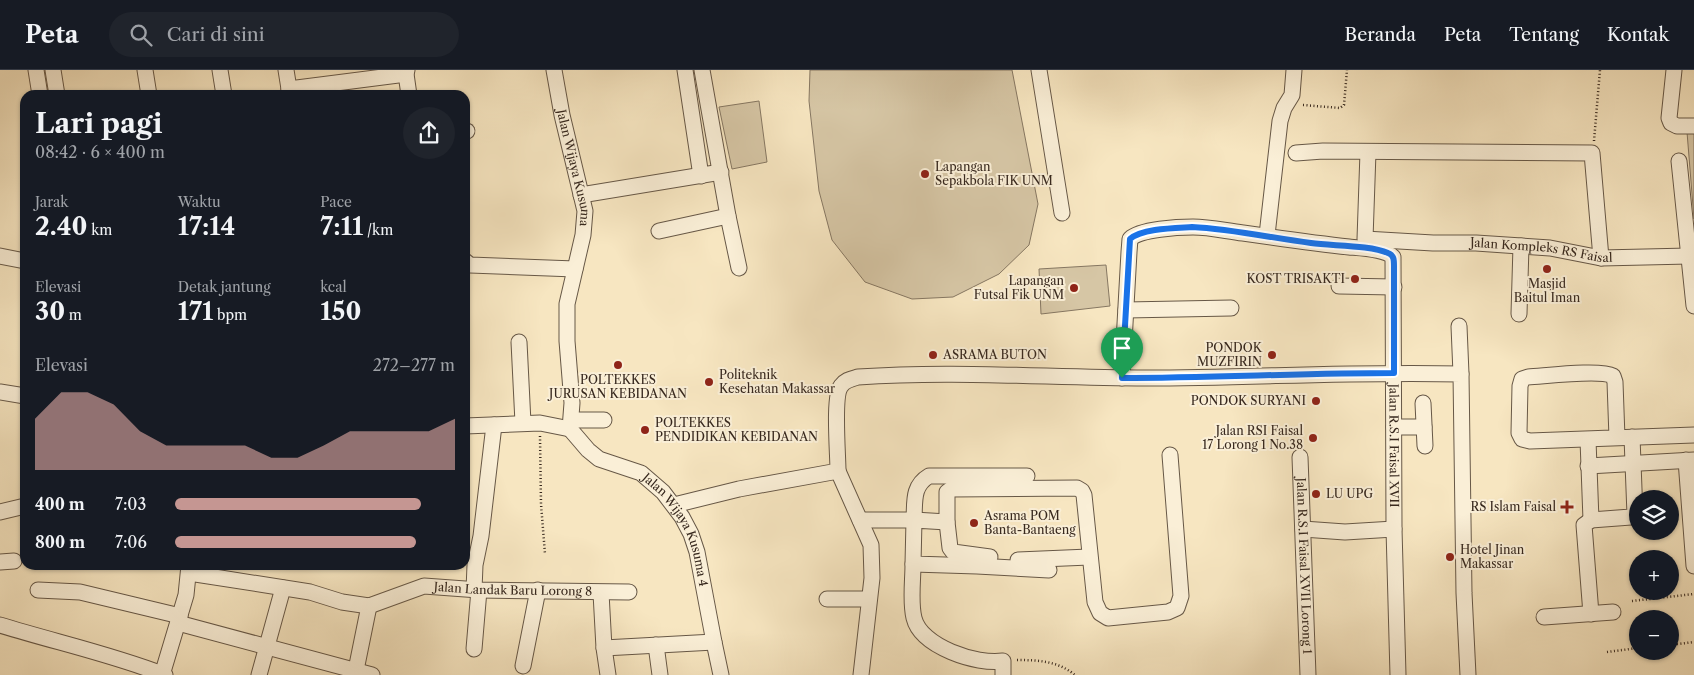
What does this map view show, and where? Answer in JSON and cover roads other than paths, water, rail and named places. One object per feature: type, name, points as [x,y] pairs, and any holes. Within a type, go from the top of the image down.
[{"type":"street","points":[[36,70],[39,90]]},
{"type":"street","points":[[53,70],[56,90]]},
{"type":"street","points":[[145,70],[148,90]]},
{"type":"street","points":[[220,70],[223,90]]},
{"type":"street","points":[[286,70],[290,90]]},
{"type":"street","name":"Jalan Wijaya Kusuma","points":[[554,70],[562,115],[585,211],[585,223],[569,293],[567,325],[572,381],[571,424]]},
{"type":"street","points":[[685,70],[701,176]]},
{"type":"street","points":[[702,70],[739,268]]},
{"type":"street","points":[[1040,70],[1062,213]]},
{"type":"street","points":[[1122,378],[1130,239],[1136,235],[1152,231],[1192,227],[1267,235],[1280,121],[1286,104],[1292,95],[1294,70]]},
{"type":"street","points":[[1674,70],[1670,124],[1694,126]]},
{"type":"street","points":[[320,90],[350,88],[406,72],[408,90]]},
{"type":"street","points":[[1296,153],[1323,151],[1592,153],[1602,258]]},
{"type":"street","points":[[1365,240],[1368,152]]},
{"type":"street","points":[[1679,161],[1694,306]]},
{"type":"street","points":[[581,195],[721,172]]},
{"type":"street","points":[[659,231],[728,216]]},
{"type":"street","name":"Jalan Kompleks RS Faisal","points":[[1283,229],[1316,235],[1365,240],[1476,243],[1550,248],[1602,258],[1689,256]]},
{"type":"street","name":"Jalan R.S.I Faisal XVII","points":[[1267,235],[1310,243],[1366,249],[1390,254],[1394,261],[1394,529],[1398,675]]},
{"type":"street","points":[[1519,314],[1521,246]]},
{"type":"street","points":[[0,256],[20,260]]},
{"type":"street","points":[[470,264],[575,269]]},
{"type":"street","points":[[1339,286],[1394,287]]},
{"type":"street","points":[[1126,310],[1231,308]]},
{"type":"street","points":[[1459,326],[1464,593],[1468,675]]},
{"type":"street","points":[[519,342],[523,423]]},
{"type":"street","points":[[861,675],[872,578],[870,544],[838,471],[837,414],[839,390],[842,384],[848,380],[884,376],[959,374],[1209,378],[1333,373],[1461,374]]},
{"type":"street","points":[[1591,614],[1584,525],[1591,520],[1631,517],[1635,515],[1636,511],[1633,463],[1625,438],[1615,382],[1613,376],[1608,373],[1528,377],[1522,380],[1520,386],[1519,432],[1522,439],[1530,441],[1588,440],[1625,438],[1694,435]]},
{"type":"street","points":[[0,392],[20,395]]},
{"type":"street","points":[[1423,403],[1425,446]]},
{"type":"street","points":[[470,426],[523,423],[571,424],[604,420]]},
{"type":"street","name":"Jalan Wijaya Kusuma 4","points":[[571,424],[588,450],[599,459],[641,474],[663,492],[674,505],[691,534],[697,552],[721,675]]},
{"type":"street","points":[[474,649],[476,590],[494,425]]},
{"type":"street","points":[[1394,427],[1424,427]]},
{"type":"street","points":[[1588,440],[1591,520]]},
{"type":"street","points":[[1089,557],[1019,560],[953,552],[950,548],[947,522],[947,492],[951,489],[1077,488],[1084,495],[1094,602],[1100,613],[1108,618],[1168,612],[1177,608],[1181,596],[1170,455]]},
{"type":"street","name":"Jalan R.S.I Faisal XVII Lorong 1","points":[[1300,457],[1308,675]]},
{"type":"street","points":[[1588,466],[1690,460],[1694,566]]},
{"type":"street","points":[[674,505],[739,489],[838,471]]},
{"type":"street","points":[[1003,668],[996,662],[972,659],[955,654],[935,643],[919,628],[914,620],[913,564],[916,488],[920,480],[928,476],[1027,476]]},
{"type":"street","points":[[0,512],[20,507]]},
{"type":"street","points":[[860,520],[947,522]]},
{"type":"street","points":[[1303,529],[1345,532],[1394,529]]},
{"type":"street","points":[[913,564],[1049,570]]},
{"type":"street","points":[[0,625],[62,644],[114,656],[163,675],[186,595],[189,570]]},
{"type":"street","points":[[194,570],[310,592],[342,602],[369,606],[356,670]]},
{"type":"street","name":"Jalan Landak Baru Lorong 8","points":[[369,606],[424,586],[476,590],[629,592]]},
{"type":"street","points":[[259,675],[283,588]]},
{"type":"street","points":[[38,590],[80,592],[179,620],[267,648],[372,675]]},
{"type":"street","points":[[523,666],[538,590]]},
{"type":"street","name":"Jalan Landak Baru Lorong 8","points":[[601,593],[604,648],[608,675]]},
{"type":"street","points":[[827,600],[869,599]]},
{"type":"street","points":[[1544,618],[1613,612]]},
{"type":"street","points":[[604,648],[714,642]]},
{"type":"street","points":[[656,645],[660,675]]},
{"type":"place","name":"Lapangan Sepakbola FIK UNM","points":[[925,174]]},
{"type":"place","name":"Masjid Baitul Iman","points":[[1547,269]]},
{"type":"place","name":"KOST TRISAKTI","points":[[1355,279]]},
{"type":"place","name":"Lapangan Futsal Fik UNM","points":[[1074,288]]},
{"type":"place","name":"ASRAMA BUTON","points":[[933,355]]},
{"type":"place","name":"PONDOK MUZFIRIN","points":[[1272,355]]},
{"type":"place","name":"POLTEKKES JURUSAN KEBIDANAN","points":[[618,365]]},
{"type":"place","name":"Politeknik Kesehatan Makassar","points":[[709,382]]},
{"type":"place","name":"PONDOK SURYANI","points":[[1316,401]]},
{"type":"place","name":"POLTEKKES PENDIDIKAN KEBIDANAN","points":[[645,430]]},
{"type":"place","name":"Jalan RSI Faisal 17 Lorong 1 No.38","points":[[1313,438]]},
{"type":"place","name":"LU UPG","points":[[1316,494]]},
{"type":"place","name":"RS Islam Faisal","points":[[1567,507]]},
{"type":"place","name":"Asrama POM Banta-Bantaeng","points":[[974,523]]},
{"type":"place","name":"Hotel Jinan Makassar","points":[[1450,557]]}]
